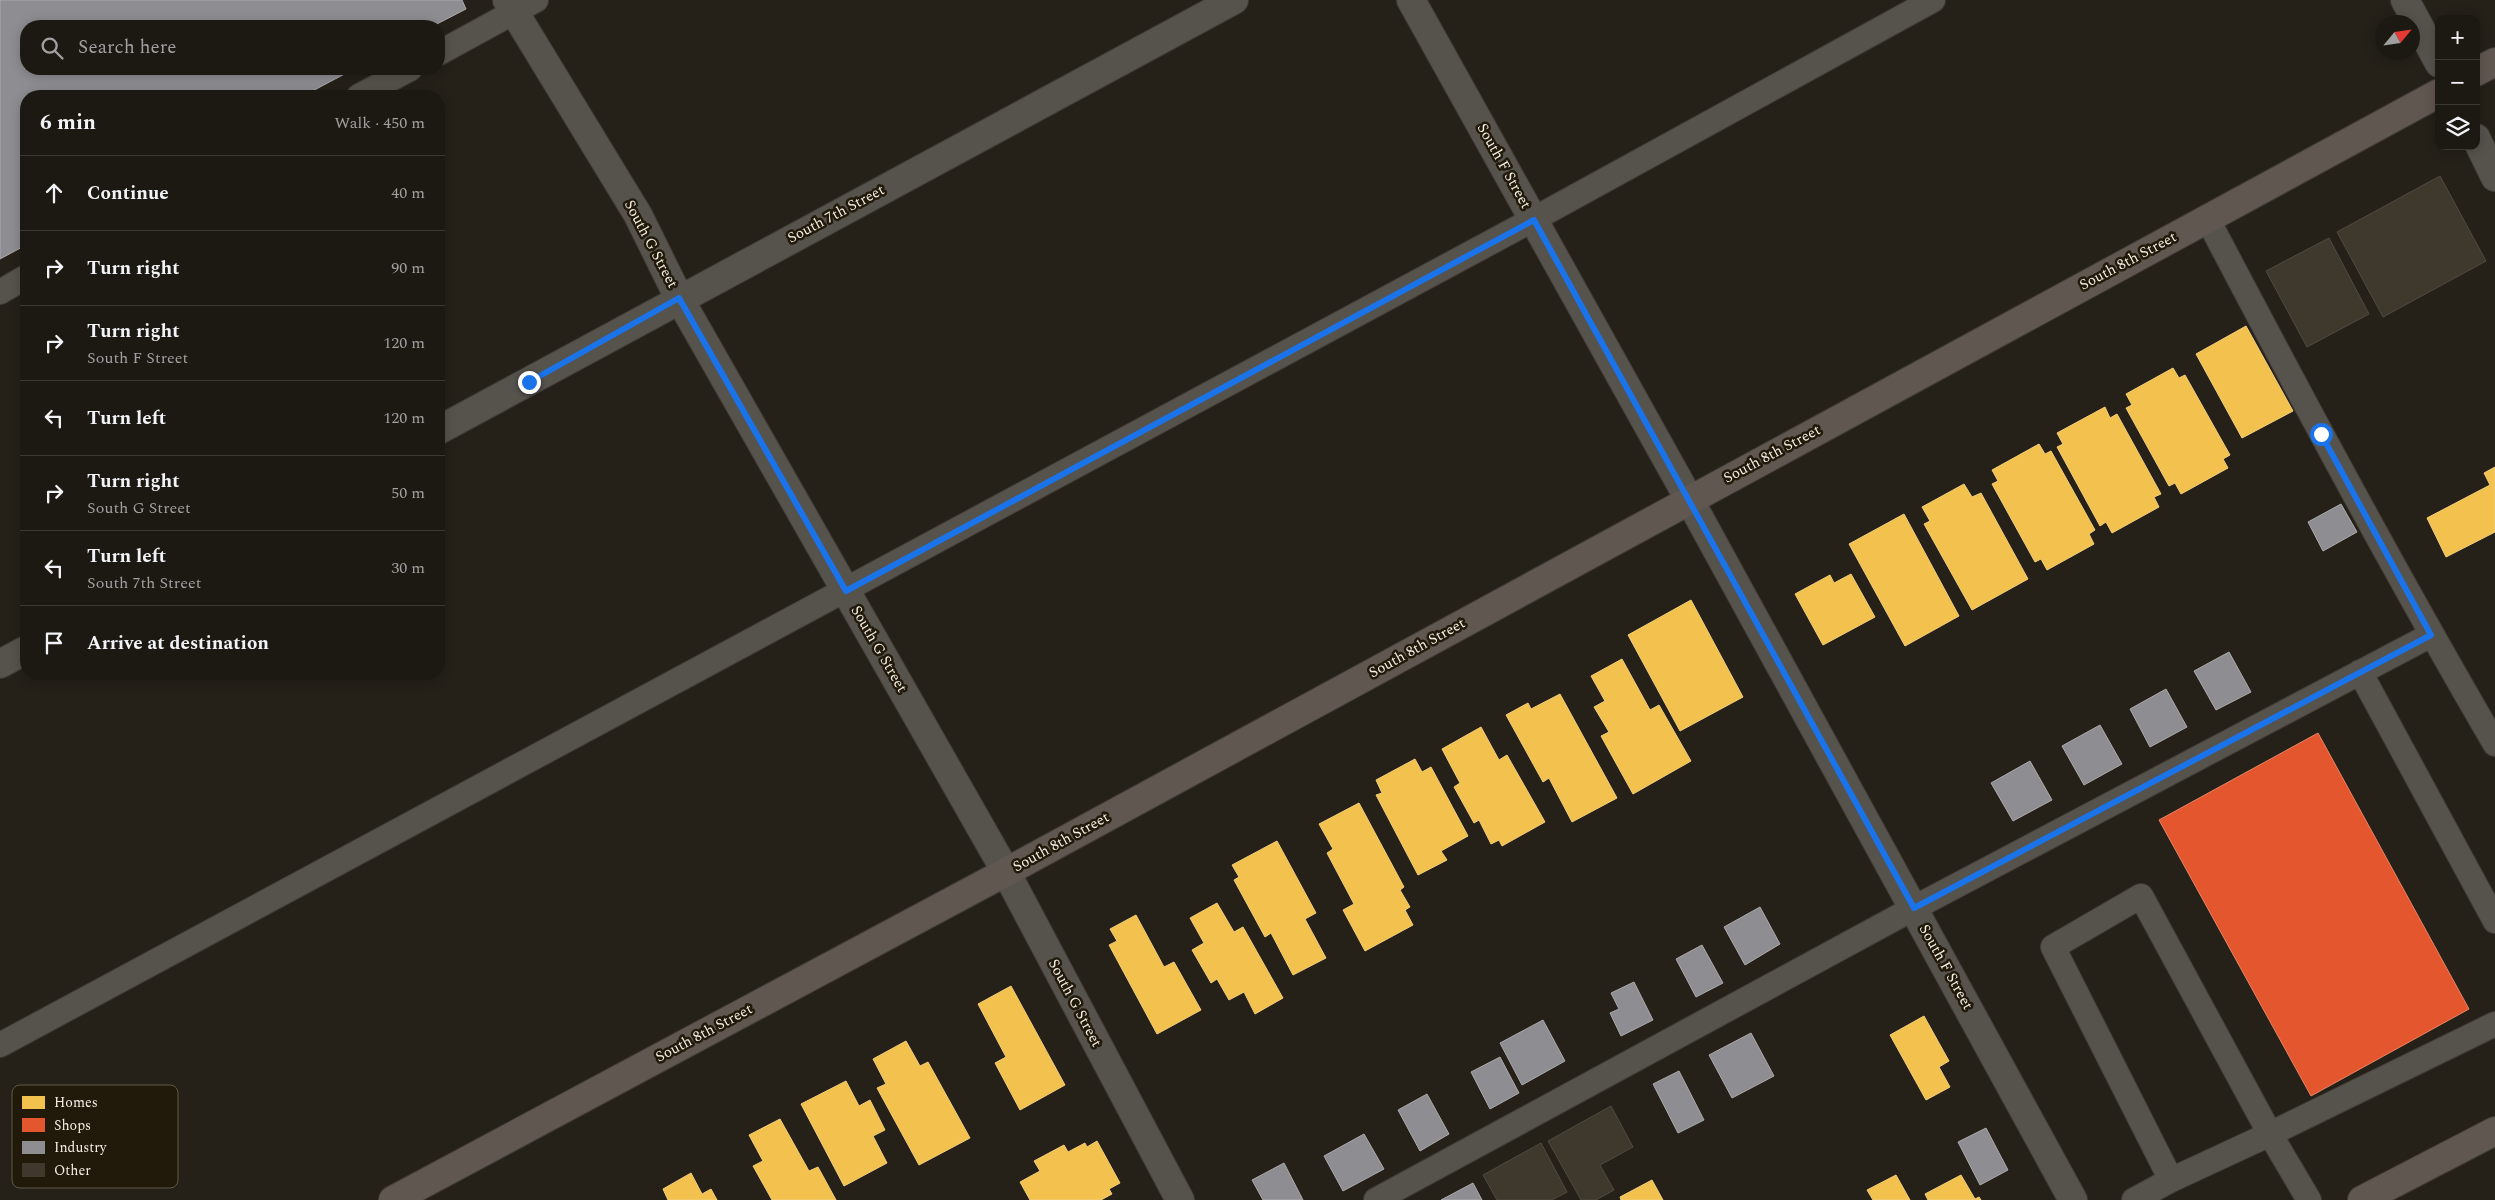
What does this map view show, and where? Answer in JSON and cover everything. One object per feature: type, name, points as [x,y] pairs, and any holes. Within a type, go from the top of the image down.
[{"type":"highway","points":[[2480,70],[2495,62]]},
{"type":"highway","name":"South 8th Street","points":[[393,1200],[1006,872],[2435,95]]},
{"type":"highway","points":[[2362,1200],[2495,1131]]},
{"type":"street","name":"South 7th Street","points":[[445,427],[679,298],[1234,0]]},
{"type":"street","name":"South F Street","points":[[1411,0],[1689,499],[2073,1200]]},
{"type":"street","points":[[2405,0],[2437,60]]},
{"type":"street","name":"South G Street","points":[[519,4],[638,215],[679,298],[1006,872],[1180,1200]]},
{"type":"street","points":[[2480,146],[2495,177]]},
{"type":"street","points":[[0,664],[20,653]]},
{"type":"lane","points":[[0,1045],[1534,220],[1933,0]]},
{"type":"lane","points":[[445,49],[519,4]]},
{"type":"lane","points":[[370,90],[399,75]]},
{"type":"lane","points":[[2207,218],[2321,434],[2431,635],[2495,744]]},
{"type":"lane","points":[[0,292],[20,280]]},
{"type":"lane","points":[[1376,1200],[1914,908],[2431,635]]},
{"type":"lane","points":[[2360,672],[2495,922]]},
{"type":"lane","points":[[2171,1180],[2053,947],[2142,896],[2270,1134],[2309,1200]]},
{"type":"lane","points":[[2134,1200],[2171,1180],[2270,1134],[2495,1024]]},
{"type":"building: Homes","points":[[2246,326],[2293,411],[2242,438],[2196,354]]},
{"type":"building: Homes","points":[[2173,368],[2179,378],[2185,375],[2230,455],[2223,459],[2228,468],[2181,494],[2175,483],[2169,486],[2126,408],[2132,405],[2126,394]]},
{"type":"building: Homes","points":[[2105,407],[2110,418],[2117,414],[2161,494],[2154,497],[2159,507],[2112,533],[2106,522],[2100,526],[2057,447],[2063,444],[2057,433]]},
{"type":"building: Homes","points":[[2039,444],[2045,454],[2051,451],[2095,530],[2089,534],[2094,544],[2047,570],[2041,559],[2035,562],[1992,484],[1998,481],[1992,470]]},
{"type":"building: Homes","points":[[2495,467],[2495,532],[2446,557],[2427,518],[2490,485],[2484,473]]},
{"type":"building: Homes","points":[[1964,484],[1972,497],[1981,493],[2028,579],[1972,610],[1924,524],[1930,521],[1922,507]]},
{"type":"building: Homes","points":[[1904,514],[1959,616],[1905,646],[1849,544]]},
{"type":"building: Homes","points":[[1851,574],[1875,617],[1823,645],[1795,594],[1830,575],[1834,583]]},
{"type":"building: Homes","points":[[1691,600],[1743,697],[1680,731],[1628,635]]},
{"type":"building: Homes","points":[[1622,659],[1650,710],[1659,705],[1691,761],[1633,794],[1601,736],[1609,732],[1594,707],[1605,701],[1591,676]]},
{"type":"building: Homes","points":[[1560,694],[1617,798],[1572,822],[1549,778],[1543,782],[1506,715],[1528,703],[1531,709]]},
{"type":"building: Homes","points":[[1481,727],[1499,760],[1507,755],[1545,822],[1502,846],[1499,840],[1491,844],[1479,820],[1474,823],[1454,787],[1460,783],[1442,749]]},
{"type":"building: Homes","points":[[1415,759],[1422,772],[1431,767],[1468,836],[1441,851],[1447,860],[1418,875],[1376,795],[1382,793],[1376,780]]},
{"type":"building: Homes","points":[[1359,803],[1404,887],[1400,890],[1410,907],[1405,910],[1413,925],[1365,951],[1343,910],[1354,904],[1327,853],[1333,849],[1319,824]]},
{"type":"building: Homes","points":[[1277,841],[1316,913],[1305,919],[1326,958],[1293,975],[1271,933],[1265,937],[1234,880],[1239,877],[1232,865]]},
{"type":"building: Homes","points":[[1217,903],[1234,932],[1243,927],[1283,998],[1255,1014],[1244,992],[1229,1000],[1217,979],[1211,983],[1192,950],[1204,943],[1190,918]]},
{"type":"building: Homes","points":[[1136,915],[1164,967],[1174,962],[1201,1010],[1157,1034],[1109,945],[1117,941],[1110,929]]},
{"type":"building: Homes","points":[[1011,986],[1065,1085],[1020,1110],[995,1063],[1006,1057],[978,1004]]},
{"type":"building: Homes","points":[[1924,1016],[1949,1061],[1939,1067],[1950,1087],[1926,1100],[1890,1035]]},
{"type":"building: Homes","points":[[906,1041],[920,1066],[928,1062],[970,1138],[919,1165],[877,1088],[886,1084],[873,1059]]},
{"type":"building: Homes","points":[[846,1081],[859,1106],[870,1100],[885,1130],[873,1136],[887,1163],[844,1186],[801,1104]]},
{"type":"building: Homes","points":[[780,1119],[809,1171],[818,1167],[836,1200],[772,1200],[753,1166],[763,1161],[749,1135]]},
{"type":"building: Homes","points":[[1097,1141],[1120,1183],[1109,1189],[1112,1194],[1101,1200],[1030,1200],[1020,1182],[1040,1171],[1034,1161],[1064,1145],[1068,1152],[1085,1143],[1087,1147]]},
{"type":"building: Homes","points":[[691,1173],[702,1194],[711,1189],[717,1200],[668,1200],[663,1189]]},
{"type":"building: Homes","points":[[1896,1175],[1910,1200],[1873,1200],[1867,1190]]},
{"type":"building: Homes","points":[[1961,1175],[1975,1199],[1979,1197],[1981,1200],[1928,1200],[1925,1194]]},
{"type":"building: Homes","points":[[1652,1180],[1663,1200],[1621,1200],[1620,1197]]},
{"type":"building: Shops","points":[[2318,733],[2469,1009],[2311,1096],[2159,820]]},
{"type":"building: Industry","points":[[0,0],[462,0],[466,9],[445,20],[20,20],[20,75],[343,75],[314,90],[20,90],[20,248],[0,259]]},
{"type":"building: Industry","points":[[2341,504],[2357,532],[2323,551],[2308,522]]},
{"type":"building: Industry","points":[[2229,652],[2251,692],[2216,710],[2194,671]]},
{"type":"building: Industry","points":[[2166,689],[2187,727],[2150,747],[2130,709]]},
{"type":"building: Industry","points":[[2100,725],[2122,764],[2084,785],[2062,746]]},
{"type":"building: Industry","points":[[2030,761],[2052,800],[2013,821],[1991,783]]},
{"type":"building: Industry","points":[[1760,907],[1780,944],[1745,965],[1724,927]]},
{"type":"building: Industry","points":[[1702,945],[1723,983],[1696,997],[1676,959]]},
{"type":"building: Industry","points":[[1634,982],[1653,1020],[1621,1036],[1610,1013],[1619,1009],[1611,993]]},
{"type":"building: Industry","points":[[1543,1020],[1565,1061],[1522,1085],[1500,1043]]},
{"type":"building: Industry","points":[[1751,1033],[1774,1076],[1732,1098],[1709,1055]]},
{"type":"building: Industry","points":[[1500,1057],[1519,1093],[1490,1109],[1471,1072]]},
{"type":"building: Industry","points":[[1679,1071],[1704,1120],[1678,1133],[1653,1084]]},
{"type":"building: Industry","points":[[1427,1094],[1449,1134],[1420,1151],[1398,1110]]},
{"type":"building: Industry","points":[[1986,1128],[2008,1170],[1980,1185],[1958,1142]]},
{"type":"building: Industry","points":[[1364,1134],[1384,1169],[1343,1191],[1324,1156]]},
{"type":"building: Industry","points":[[1284,1163],[1303,1200],[1263,1200],[1252,1180]]},
{"type":"building: Industry","points":[[1473,1183],[1482,1200],[1441,1200]]},
{"type":"building: Other","points":[[2440,176],[2486,261],[2383,317],[2337,232]]},
{"type":"building: Other","points":[[2329,238],[2369,314],[2307,347],[2266,271]]},
{"type":"building: Other","points":[[1611,1106],[1633,1147],[1600,1165],[1614,1190],[1596,1200],[1581,1200],[1548,1141]]},
{"type":"building: Other","points":[[1541,1143],[1567,1192],[1552,1200],[1497,1200],[1483,1175]]},
{"type":"route","points":[[529,382],[679,298],[846,591],[1534,220],[1914,908],[2431,635],[2321,434]]}]
